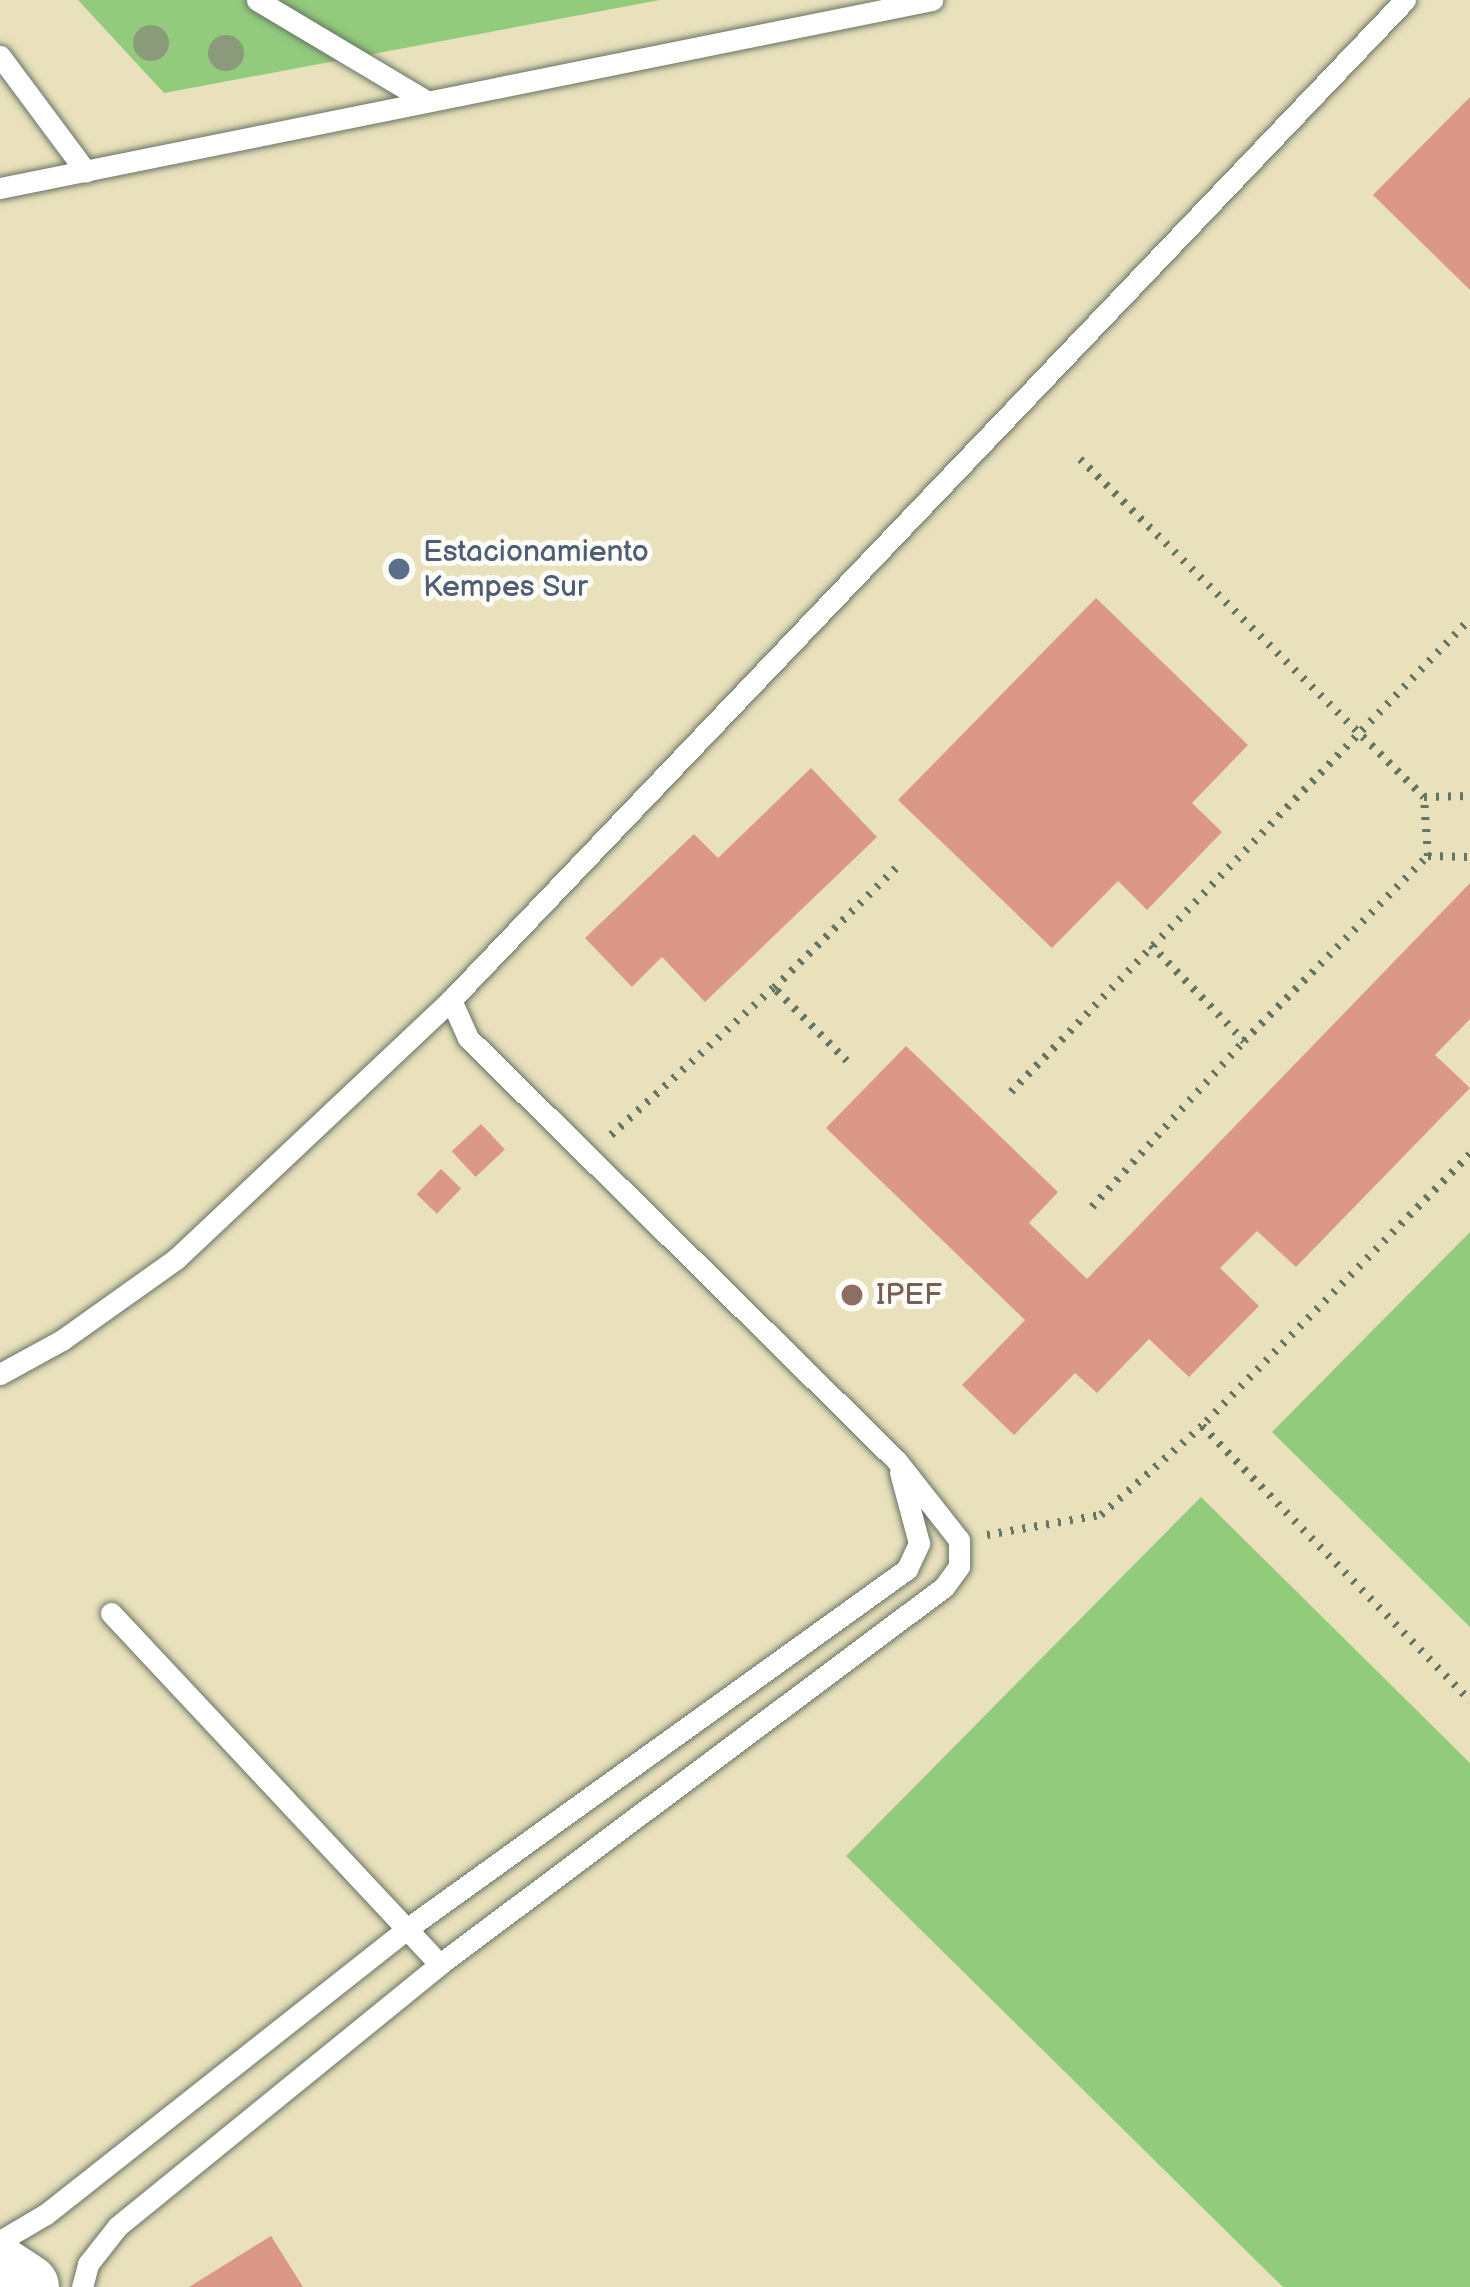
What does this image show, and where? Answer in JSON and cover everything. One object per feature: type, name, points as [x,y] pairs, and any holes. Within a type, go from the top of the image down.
[{"type":"main road","points":[[0,2270],[26,2287]]},
{"type":"lane","points":[[257,0],[425,100]]},
{"type":"lane","points":[[0,188],[932,0]]},
{"type":"lane","points":[[0,1375],[62,1340],[176,1259],[452,1000],[1405,0]]},
{"type":"lane","points":[[0,56],[86,172]]},
{"type":"lane","points":[[82,2287],[88,2264],[118,2226],[440,1964],[944,1587],[959,1566],[959,1540],[896,1460],[468,1038],[452,1000]]},
{"type":"lane","points":[[0,2241],[46,2214],[408,1928],[907,1569],[920,1543],[896,1460]]},
{"type":"lane","points":[[111,1613],[440,1964]]},
{"type":"path","points":[[1080,459],[1424,797],[1428,856]]},
{"type":"path","points":[[1011,1091],[1470,619]]},
{"type":"path","points":[[1424,797],[1470,796]]},
{"type":"path","points":[[1092,1207],[1244,1041],[1428,856],[1470,857]]},
{"type":"path","points":[[588,1156],[774,988],[900,864]]},
{"type":"path","points":[[1151,945],[1244,1041]]},
{"type":"path","points":[[774,988],[847,1061]]},
{"type":"path","points":[[959,1540],[1101,1515],[1202,1426],[1470,1154]]},
{"type":"path","points":[[1202,1426],[1470,1701]]},
{"type":"green space","points":[[78,0],[660,0],[164,93]]},
{"type":"green space","points":[[1470,1232],[1470,1627],[1272,1432]]},
{"type":"green space","points":[[1201,1497],[1470,1763],[1470,2287],[1283,2287],[846,1856]]},
{"type":"building","points":[[1470,97],[1470,290],[1373,195]]},
{"type":"building","points":[[1096,598],[1248,745],[1192,803],[1222,832],[1147,910],[1118,881],[1052,948],[898,800]]},
{"type":"building","points":[[811,768],[877,837],[705,1002],[662,957],[632,987],[585,938],[694,834],[718,858]]},
{"type":"building","points":[[1470,883],[1470,1019],[1435,1055],[1470,1088],[1296,1267],[1257,1231],[1220,1268],[1259,1306],[1189,1377],[1149,1339],[1097,1393],[1075,1373],[1014,1435],[962,1385],[1025,1320],[826,1128],[906,1046],[1058,1192],[1029,1223],[1087,1279]]},
{"type":"building","points":[[481,1124],[505,1150],[476,1177],[452,1151]]},
{"type":"building","points":[[441,1169],[461,1188],[437,1214],[417,1194]]},
{"type":"building","points":[[271,2236],[303,2287],[189,2287]]},
{"type":"place","name":"Estacionamiento Kempes Sur","points":[[399,569]]},
{"type":"place","name":"IPEF","points":[[852,1295]]}]
